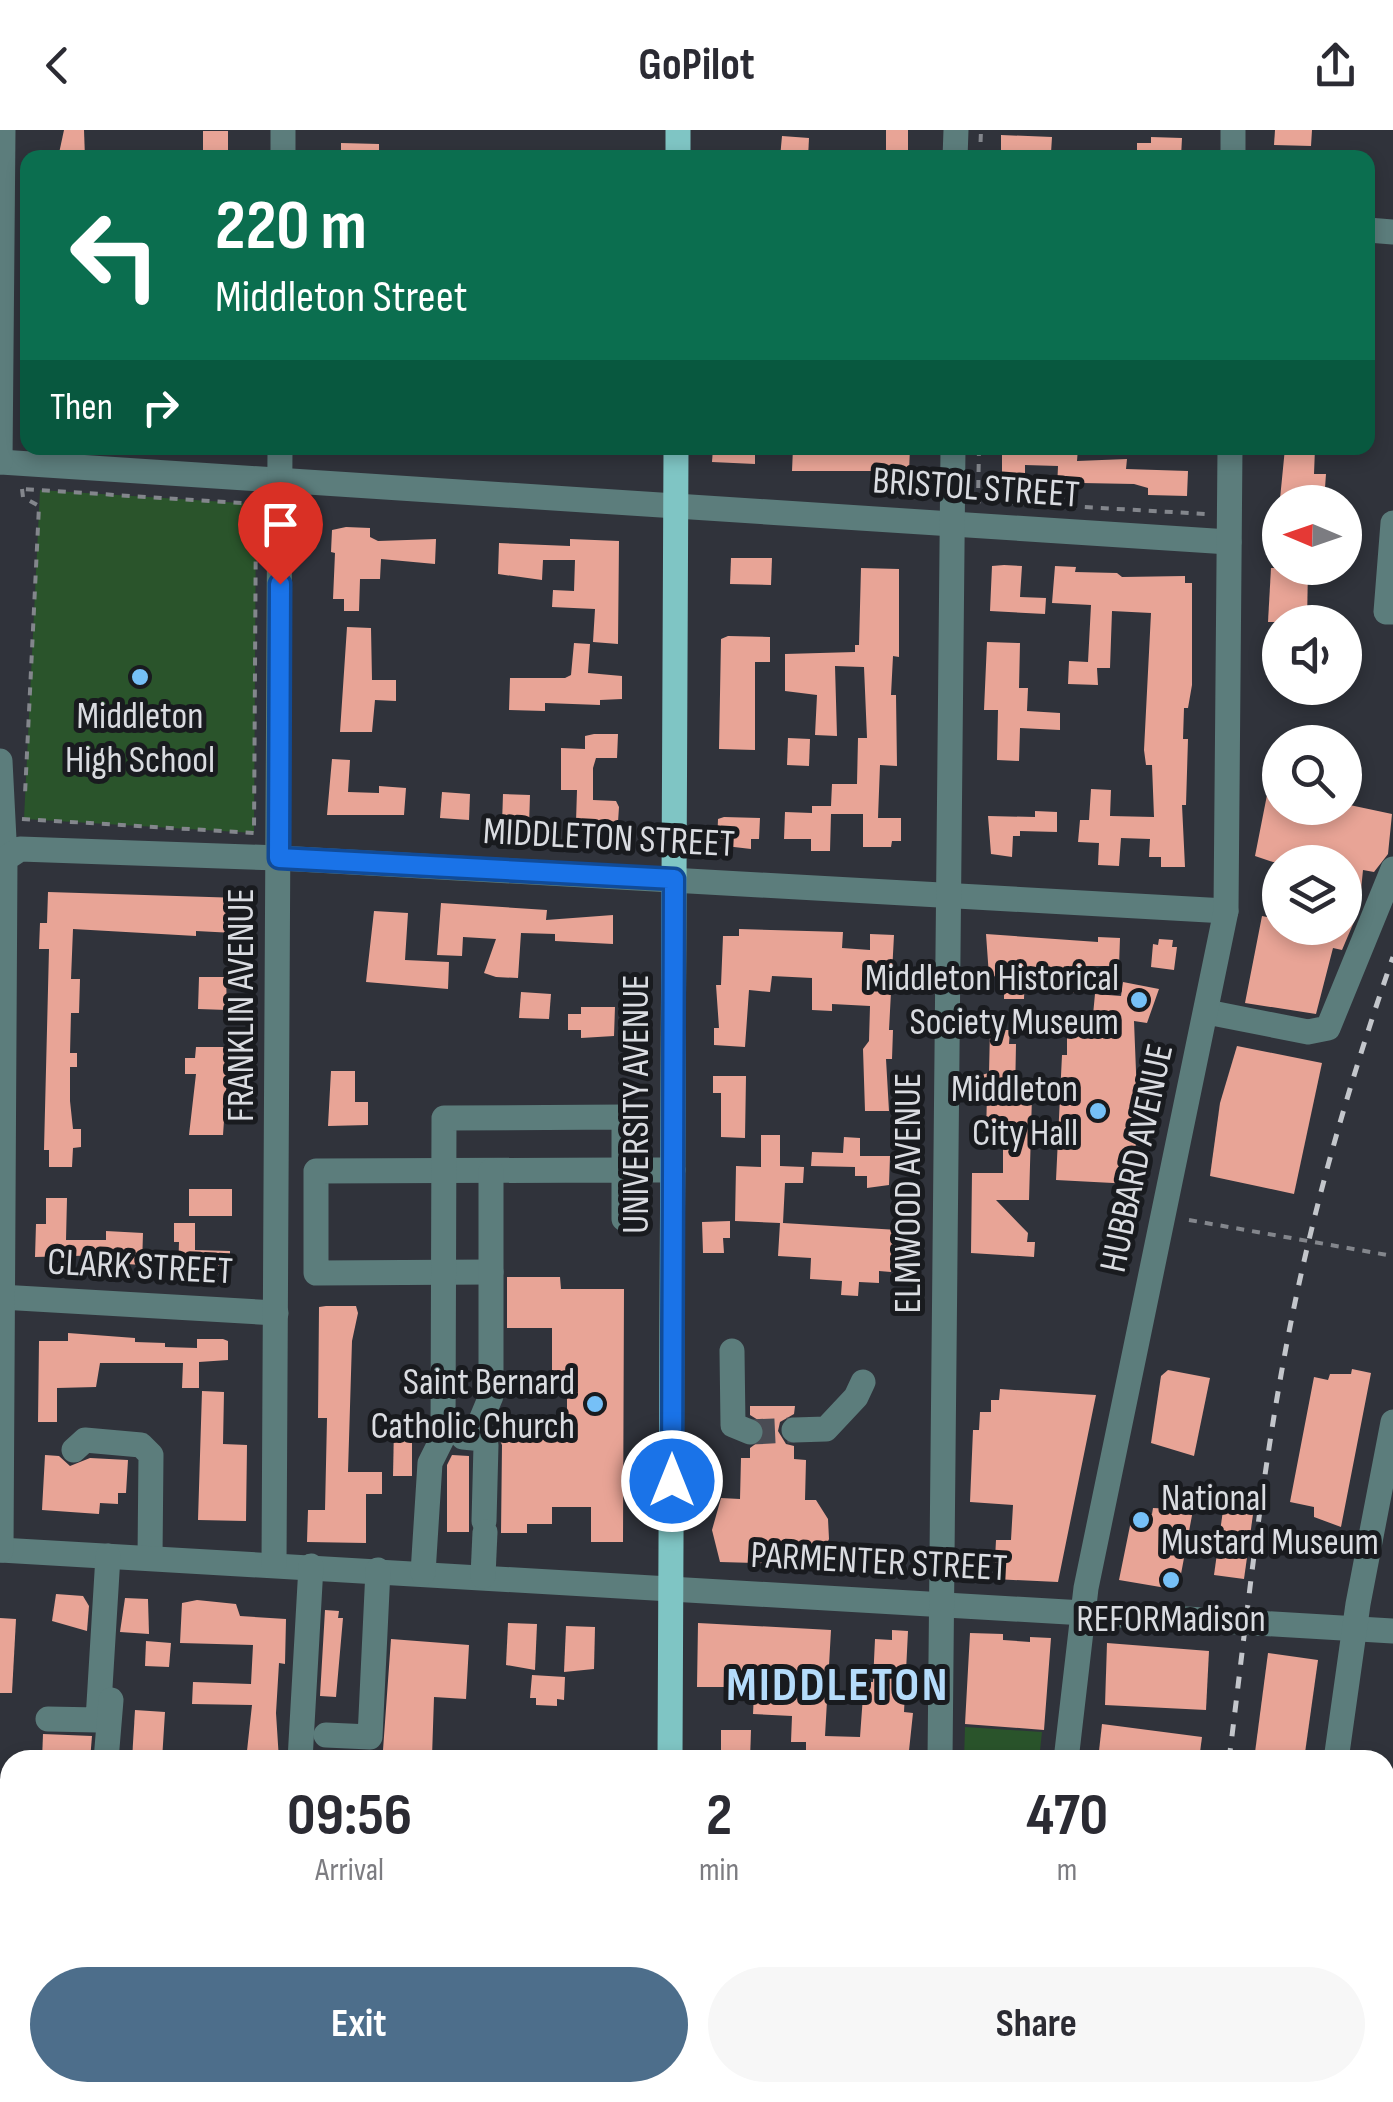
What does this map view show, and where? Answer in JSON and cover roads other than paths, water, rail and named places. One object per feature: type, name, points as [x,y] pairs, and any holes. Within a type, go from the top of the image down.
[{"type":"main road","name":"UNIVERSITY AVENUE","points":[[670,1750],[676,455]]},
{"type":"street","points":[[0,462],[2,130]]},
{"type":"street","name":"FRANKLIN AVENUE","points":[[274,1564],[280,455]]},
{"type":"street","name":"ELMWOOD AVENUE","points":[[940,1750],[953,455]]},
{"type":"street","name":"HUBBARD AVENUE","points":[[1067,1750],[1082,1612],[1226,910],[1230,455]]},
{"type":"street","name":"BRISTOL STREET","points":[[0,462],[1229,542]]},
{"type":"street","points":[[1393,523],[1386,612],[1393,612]]},
{"type":"street","points":[[0,761],[5,820],[0,1550]]},
{"type":"street","name":"MIDDLETON STREET","points":[[5,866],[20,849],[279,858],[1226,910]]},
{"type":"street","points":[[1207,1012],[1308,1032],[1328,1028],[1393,868]]},
{"type":"street","points":[[422,1572],[430,1464],[443,1437],[444,1118],[624,1117],[624,1218]]},
{"type":"street","points":[[474,1437],[491,1396],[490,1170]]},
{"type":"street","points":[[277,1171],[673,1170]]},
{"type":"street","points":[[316,1172],[316,1273],[491,1272]]},
{"type":"street","points":[[276,1220],[316,1220]]},
{"type":"street","name":"CLARK STREET","points":[[2,1297],[276,1313]]},
{"type":"street","points":[[732,1351],[730,1414],[733,1425],[750,1432]]},
{"type":"street","points":[[794,1430],[826,1429],[856,1397],[863,1382]]},
{"type":"street","points":[[1337,1750],[1354,1628],[1393,1422]]},
{"type":"street","points":[[443,1437],[474,1437],[483,1439],[486,1445],[483,1576]]},
{"type":"street","points":[[74,1450],[85,1440],[141,1444],[151,1456],[150,1558]]},
{"type":"street","name":"PARMENTER STREET","points":[[0,1550],[1393,1631]]},
{"type":"street","points":[[48,1718],[98,1720],[115,1556]]},
{"type":"street","points":[[106,1750],[115,1556]]},
{"type":"street","points":[[301,1750],[311,1566]]},
{"type":"street","points":[[326,1734],[370,1737],[378,1570]]},
{"type":"tunnel","points":[[750,1432],[794,1430]]},
{"type":"railway","points":[[1230,1750],[1268,1454],[1295,1303],[1332,1153],[1393,957]]},
{"type":"place","name":"Middleton High School","points":[[140,677]]},
{"type":"place","name":"Middleton Historical Society Museum","points":[[1139,1000]]},
{"type":"place","name":"Middleton City Hall","points":[[1098,1111]]},
{"type":"place","name":"Saint Bernard Catholic Church","points":[[595,1404]]},
{"type":"place","name":"National Mustard Museum","points":[[1141,1520]]},
{"type":"place","name":"REFORMadison","points":[[1171,1580]]},
{"type":"district","name":"MIDDLETON","points":[[838,1685]]}]
